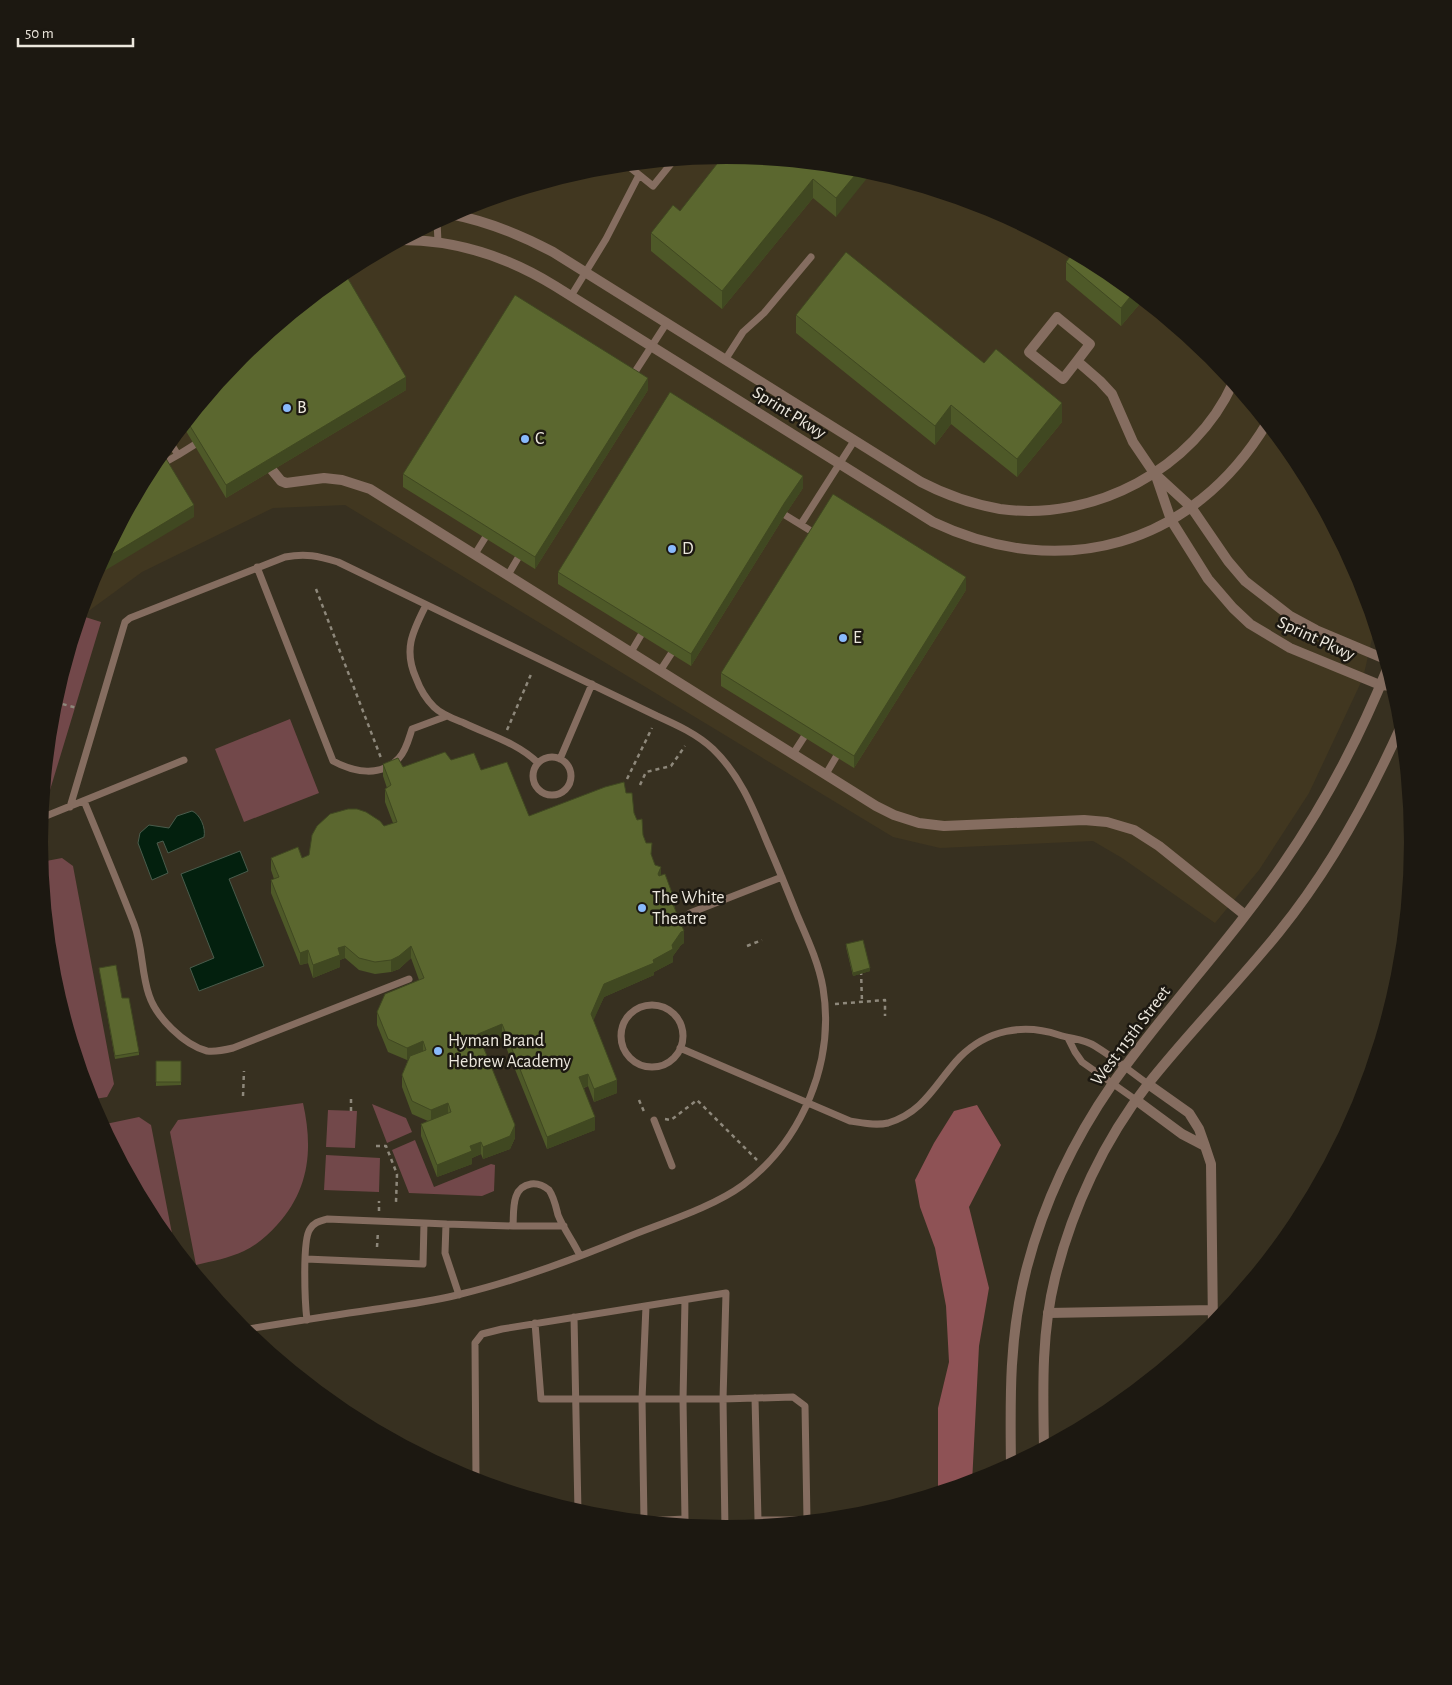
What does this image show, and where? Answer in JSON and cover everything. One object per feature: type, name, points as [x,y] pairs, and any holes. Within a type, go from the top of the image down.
[{"type":"street","name":"Sprint Pkwy","points":[[464,217],[512,232],[553,252],[921,482],[962,500],[1002,509],[1046,510],[1087,504],[1124,491],[1174,459],[1206,427],[1230,388]]},
{"type":"street","name":"Sprint Pkwy","points":[[414,241],[438,242],[469,248],[500,257],[541,277],[933,522],[977,540],[1009,547],[1049,551],[1096,547],[1134,537],[1171,520],[1211,492],[1242,460],[1263,428]]},
{"type":"street","points":[[1057,317],[1090,344],[1077,361],[1062,379],[1029,352],[1057,317]]},
{"type":"street","points":[[1077,361],[1112,394],[1133,442],[1154,473]]},
{"type":"street","points":[[272,470],[281,481],[286,483],[324,478],[342,480],[363,486],[475,554],[876,806],[894,815],[918,823],[944,826],[1084,820],[1108,822],[1134,830],[1159,846],[1245,915]]},
{"type":"street","name":"Sprint Pkwy","points":[[1154,473],[1191,507],[1228,561],[1245,580],[1265,597],[1290,616],[1316,630],[1378,656]]},
{"type":"street","name":"Sprint Pkwy","points":[[1154,473],[1171,520],[1208,579],[1233,608],[1250,624],[1290,648],[1380,685],[1385,685]]},
{"type":"street","name":"West 115th Street","points":[[1011,1458],[1011,1361],[1017,1312],[1027,1266],[1046,1209],[1070,1154],[1112,1084],[1245,915],[1283,864],[1316,814],[1346,760],[1383,677]]},
{"type":"street","points":[[1044,1441],[1043,1374],[1048,1313],[1054,1278],[1067,1234],[1100,1159],[1148,1084],[1280,931],[1338,851],[1364,803],[1396,737]]},
{"type":"street","points":[[1148,1084],[1189,1113],[1199,1128],[1211,1164],[1213,1314]]},
{"type":"street","points":[[1136,1100],[1182,1134],[1204,1146]]},
{"type":"street","points":[[1048,1313],[1213,1310]]},
{"type":"lane","points":[[633,171],[653,186],[669,166]]},
{"type":"lane","points":[[571,296],[606,239],[639,175]]},
{"type":"lane","points":[[437,229],[438,242]]},
{"type":"lane","points":[[725,360],[743,332],[764,313],[811,257]]},
{"type":"lane","points":[[630,379],[666,324]]},
{"type":"lane","points":[[801,524],[854,441]]},
{"type":"lane","points":[[164,463],[194,445]]},
{"type":"lane","points":[[174,449],[178,455]]},
{"type":"lane","points":[[785,515],[816,534]]},
{"type":"lane","points":[[475,554],[485,538]]},
{"type":"lane","points":[[70,806],[125,622],[130,618],[285,557],[300,554],[318,556],[338,562],[687,730],[713,749],[729,766],[752,806],[818,970],[823,987],[826,1021],[823,1053],[808,1102],[801,1117],[782,1146],[744,1184],[718,1199],[539,1272],[459,1295],[253,1328]]},
{"type":"lane","points":[[508,575],[518,558]]},
{"type":"lane","points":[[257,567],[333,761],[346,768],[361,772],[375,771],[400,758],[412,729],[447,716]]},
{"type":"lane","points":[[426,605],[413,630],[410,644],[410,659],[414,673],[426,698],[435,708],[447,716],[520,748],[538,763]]},
{"type":"lane","points":[[631,652],[641,636]]},
{"type":"lane","points":[[660,671],[671,654]]},
{"type":"lane","points":[[560,759],[592,684]]},
{"type":"lane","points":[[793,754],[804,737]]},
{"type":"lane","points":[[551,757],[560,759],[567,765],[570,776],[566,788],[555,794],[543,792],[535,784],[533,771],[538,763],[544,758],[551,757]]},
{"type":"lane","points":[[826,774],[836,757]]},
{"type":"lane","points":[[49,815],[184,760]]},
{"type":"lane","points":[[84,801],[139,938],[149,997],[155,1009],[172,1030],[194,1046],[207,1051],[221,1051],[234,1048],[409,979]]},
{"type":"lane","points":[[690,914],[782,877]]},
{"type":"lane","points":[[643,1006],[659,1006],[669,1010],[676,1017],[681,1027],[680,1048],[675,1056],[658,1066],[639,1064],[625,1051],[621,1042],[621,1032],[624,1023],[630,1014],[643,1006]]},
{"type":"lane","points":[[680,1048],[850,1120],[868,1124],[887,1123],[905,1116],[919,1107],[960,1057],[974,1045],[992,1035],[1010,1029],[1051,1032],[1084,1041],[1095,1046],[1148,1084]]},
{"type":"lane","points":[[1068,1038],[1074,1052],[1082,1062],[1136,1100]]},
{"type":"lane","points":[[655,1118],[672,1166]]},
{"type":"lane","points":[[513,1226],[515,1197],[523,1187],[535,1184],[547,1189],[552,1194],[564,1226],[580,1256]]},
{"type":"lane","points":[[308,1320],[305,1294],[307,1235],[310,1227],[318,1221],[327,1219],[424,1224],[564,1226]]},
{"type":"lane","points":[[306,1259],[423,1264],[424,1224]]},
{"type":"lane","points":[[446,1224],[445,1253],[459,1295]]},
{"type":"lane","points":[[476,1473],[475,1343],[482,1334],[535,1323],[726,1293],[723,1399],[725,1521]]},
{"type":"lane","points":[[675,1519],[686,1519],[683,1400],[685,1300]]},
{"type":"lane","points":[[644,1516],[642,1399],[646,1306]]},
{"type":"lane","points":[[574,1317],[578,1504]]},
{"type":"lane","points":[[535,1323],[541,1399],[683,1400],[793,1397],[806,1406],[807,1516]]},
{"type":"lane","points":[[755,1398],[758,1520],[770,1520]]},
{"type":"path","points":[[316,589],[384,767]]},
{"type":"path","points":[[506,742],[504,738],[532,672]]},
{"type":"path","points":[[62,704],[76,708]]},
{"type":"path","points":[[627,779],[652,728]]},
{"type":"path","points":[[640,786],[646,772],[671,766],[685,746]]},
{"type":"path","points":[[746,946],[762,940]]},
{"type":"path","points":[[859,964],[862,1002]]},
{"type":"path","points":[[833,1004],[885,1000],[886,1016]]},
{"type":"path","points":[[244,1071],[244,1096]]},
{"type":"path","points":[[351,1098],[351,1111]]},
{"type":"path","points":[[639,1100],[644,1114],[655,1118],[671,1120],[697,1100],[757,1160],[757,1172]]},
{"type":"path","points":[[376,1146],[386,1146],[397,1174],[396,1202]]},
{"type":"shaded area","points":[[682,165],[770,165],[858,177],[902,187],[944,200],[1026,234],[1103,278],[1139,304],[1173,332],[1236,395],[1264,429],[1290,466],[1314,503],[1335,542],[1353,583],[1372,638],[1363,678],[1309,793],[1259,870],[1215,923],[1122,858],[1093,841],[940,848],[893,837],[345,505],[273,508],[142,572],[89,611],[117,542],[138,503],[188,429],[246,363],[279,332],[349,278],[426,234],[508,200],[550,187],[594,177]]},
{"type":"shaded area","points":[[86,617],[101,622],[50,790],[53,754],[61,710],[71,667]]},
{"type":"shaded area","points":[[290,719],[319,793],[244,822],[215,749]]},
{"type":"shaded area","points":[[192,811],[198,815],[202,822],[204,837],[168,853],[163,841],[157,843],[168,873],[152,880],[138,843],[140,833],[149,825],[169,828],[177,816]]},
{"type":"shaded area","points":[[240,851],[248,871],[229,879],[264,966],[199,991],[190,968],[214,958],[181,874]]},
{"type":"shaded area","points":[[62,858],[73,866],[114,1084],[107,1097],[98,1099],[71,1018],[53,931],[48,861]]},
{"type":"shaded area","points":[[303,1103],[308,1136],[306,1167],[296,1197],[288,1211],[270,1232],[249,1249],[196,1265],[170,1132],[178,1120]]},
{"type":"shaded area","points":[[372,1104],[406,1118],[412,1132],[387,1143]]},
{"type":"shaded area","points":[[977,1105],[1001,1145],[969,1207],[989,1288],[979,1346],[972,1474],[938,1487],[938,1408],[949,1362],[946,1306],[935,1248],[920,1207],[915,1180],[934,1143],[954,1111]]},
{"type":"shaded area","points":[[328,1110],[357,1111],[355,1148],[326,1147]]},
{"type":"shaded area","points":[[139,1117],[151,1125],[172,1233],[138,1182],[108,1123]]},
{"type":"shaded area","points":[[415,1140],[434,1187],[491,1164],[495,1165],[494,1191],[482,1196],[409,1193],[392,1150]]},
{"type":"shaded area","points":[[326,1155],[380,1158],[379,1192],[324,1190]]},
{"type":"building","points":[[717,164],[770,165],[854,176],[836,198],[813,179],[722,291],[651,233],[673,205],[680,211]]},
{"type":"building","points":[[846,252],[984,363],[996,349],[1062,403],[1017,459],[951,405],[935,426],[796,315]]},
{"type":"building","points":[[1069,258],[1130,297],[1121,308],[1066,262]]},
{"type":"building","name":"B","points":[[348,279],[406,377],[226,485],[190,426],[246,363],[279,332]]},
{"type":"building","name":"C","points":[[515,295],[648,378],[535,557],[403,474]]},
{"type":"building","name":"D","points":[[670,392],[803,476],[691,654],[558,572]]},
{"type":"building","points":[[167,460],[194,505],[111,555],[138,503]]},
{"type":"building","name":"E","points":[[833,494],[966,577],[854,756],[721,673]]},
{"type":"building","points":[[445,752],[451,760],[474,753],[481,770],[507,762],[529,816],[605,787],[624,782],[626,793],[632,793],[634,813],[637,820],[642,819],[643,835],[646,843],[652,843],[651,854],[655,865],[661,867],[658,874],[659,876],[665,874],[675,901],[672,902],[684,931],[681,932],[672,945],[673,949],[653,960],[654,963],[604,984],[591,1014],[617,1080],[594,1089],[588,1074],[579,1077],[595,1117],[547,1137],[502,1024],[478,1034],[515,1125],[510,1136],[483,1147],[481,1142],[470,1146],[472,1151],[437,1165],[421,1124],[451,1112],[448,1103],[431,1110],[412,1101],[402,1075],[410,1056],[426,1050],[423,1041],[407,1048],[388,1039],[377,1012],[385,994],[424,978],[411,946],[391,960],[375,962],[359,958],[345,946],[338,948],[340,955],[313,965],[308,950],[300,953],[271,880],[279,877],[271,858],[298,847],[302,858],[309,855],[312,835],[317,826],[330,814],[348,809],[357,809],[366,812],[384,826],[397,822],[385,789],[391,785],[383,764],[398,758],[403,767]]},
{"type":"building","points":[[863,940],[870,968],[853,973],[846,944]]},
{"type":"building","points":[[116,965],[122,998],[129,998],[139,1052],[115,1056],[99,968]]},
{"type":"building","points":[[156,1061],[181,1061],[181,1082],[156,1082]]},
{"type":"place","name":"B","points":[[287,408]]},
{"type":"place","name":"C","points":[[525,439]]},
{"type":"place","name":"D","points":[[672,549]]},
{"type":"place","name":"E","points":[[843,638]]},
{"type":"place","name":"The White Theatre","points":[[642,908]]},
{"type":"place","name":"Hyman Brand Hebrew Academy","points":[[438,1051]]}]
